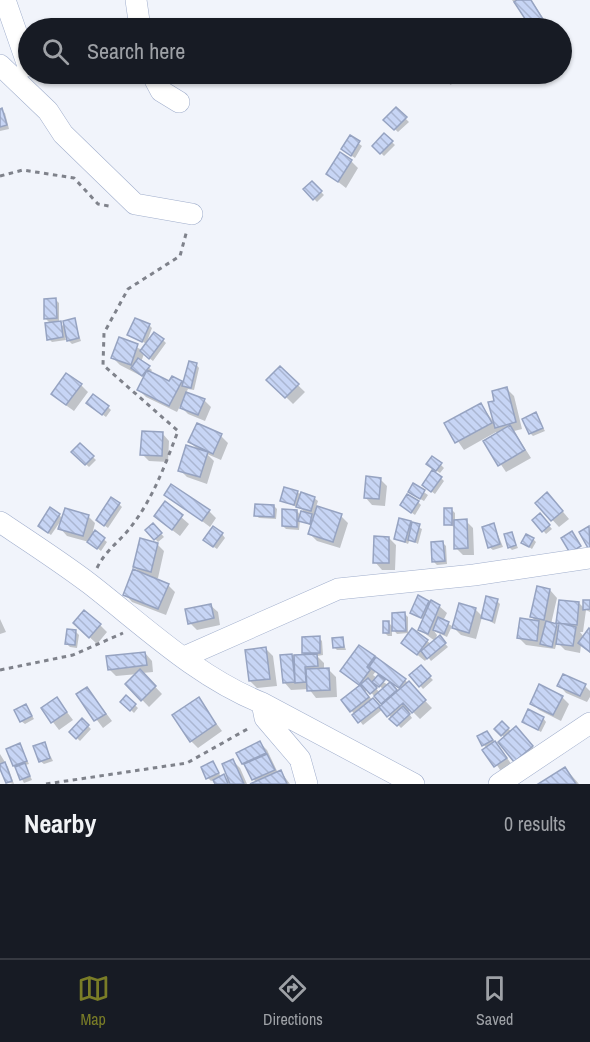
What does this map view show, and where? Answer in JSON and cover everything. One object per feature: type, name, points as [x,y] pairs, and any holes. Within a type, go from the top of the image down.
[{"type":"street","points":[[5,0],[18,37]]},
{"type":"street","points":[[136,0],[139,18]]},
{"type":"street","points":[[0,65],[18,82]]},
{"type":"street","points":[[20,84],[48,111]]},
{"type":"street","points":[[36,84],[48,111],[63,134],[135,204],[192,214]]},
{"type":"street","points":[[157,84],[161,91],[179,102]]},
{"type":"street","points":[[0,522],[90,584],[138,626],[263,711],[414,784]]},
{"type":"street","points":[[184,657],[338,589],[474,575],[590,558]]},
{"type":"street","points":[[263,711],[300,759],[307,784]]},
{"type":"street","points":[[499,784],[590,723]]},
{"type":"path","points":[[0,176],[23,170],[75,178],[98,204],[118,207],[135,204]]},
{"type":"path","points":[[90,584],[102,557],[130,529],[159,482],[178,431],[103,365],[104,333],[128,289],[180,256],[192,214]]},
{"type":"path","points":[[0,670],[73,655],[138,626]]},
{"type":"path","points":[[46,784],[187,763],[263,711]]},
{"type":"building","points":[[531,0],[542,18],[524,18],[514,2]]},
{"type":"building","points":[[396,107],[407,117],[394,130],[383,120]]},
{"type":"building","points":[[2,108],[7,125],[0,127],[0,109]]},
{"type":"building","points":[[384,133],[393,141],[380,154],[372,146]]},
{"type":"building","points":[[350,135],[360,141],[351,156],[341,149]]},
{"type":"building","points":[[340,152],[352,160],[338,182],[326,174]]},
{"type":"building","points":[[312,181],[322,191],[313,200],[303,189]]},
{"type":"building","points":[[56,298],[57,318],[44,319],[44,299]]},
{"type":"building","points":[[75,318],[79,338],[67,341],[63,321]]},
{"type":"building","points":[[135,318],[150,324],[142,342],[127,335]]},
{"type":"building","points":[[61,321],[63,337],[47,340],[45,323]]},
{"type":"building","points":[[154,332],[164,339],[149,359],[140,351]]},
{"type":"building","points":[[119,337],[138,344],[131,365],[111,358]]},
{"type":"building","points":[[138,358],[150,366],[142,376],[131,368]]},
{"type":"building","points":[[189,361],[197,363],[191,388],[182,386]]},
{"type":"building","points":[[280,366],[299,384],[285,398],[266,380]]},
{"type":"building","points":[[147,370],[169,381],[172,376],[182,381],[169,406],[137,390]]},
{"type":"building","points":[[66,373],[82,384],[66,405],[51,394]]},
{"type":"building","points":[[507,387],[516,422],[495,428],[488,402],[494,401],[492,391]]},
{"type":"building","points":[[186,392],[205,399],[198,415],[180,408]]},
{"type":"building","points":[[93,394],[109,406],[102,415],[86,403]]},
{"type":"building","points":[[481,403],[492,423],[455,443],[444,423]]},
{"type":"building","points":[[536,412],[543,428],[529,434],[522,419]]},
{"type":"building","points":[[197,423],[222,434],[213,454],[188,442]]},
{"type":"building","points":[[510,425],[525,450],[498,466],[483,441]]},
{"type":"building","points":[[142,431],[163,432],[162,456],[140,455]]},
{"type":"building","points":[[80,443],[94,456],[85,465],[71,452]]},
{"type":"building","points":[[186,445],[208,452],[200,477],[178,471]]},
{"type":"building","points":[[432,456],[442,463],[436,471],[426,464]]},
{"type":"building","points":[[432,470],[442,477],[431,492],[422,485]]},
{"type":"building","points":[[366,476],[381,478],[379,499],[364,498]]},
{"type":"building","points":[[413,483],[425,490],[420,499],[408,492]]},
{"type":"building","points":[[171,484],[210,510],[202,521],[164,495]]},
{"type":"building","points":[[284,487],[298,491],[294,505],[280,501]]},
{"type":"building","points":[[301,492],[315,497],[311,511],[296,507]]},
{"type":"building","points":[[547,492],[563,511],[551,521],[535,503]]},
{"type":"building","points":[[407,494],[419,501],[411,513],[400,505]]},
{"type":"building","points":[[111,497],[120,503],[104,526],[96,520]]},
{"type":"building","points":[[165,501],[183,515],[172,530],[154,516]]},
{"type":"building","points":[[255,504],[274,505],[274,517],[254,516]]},
{"type":"building","points":[[317,506],[342,514],[333,542],[308,534]]},
{"type":"building","points":[[50,507],[60,514],[48,533],[38,526]]},
{"type":"building","points":[[65,508],[89,515],[83,536],[58,529]]},
{"type":"building","points":[[444,508],[452,508],[452,525],[444,525]]},
{"type":"building","points":[[282,509],[297,510],[297,527],[282,526]]},
{"type":"building","points":[[301,511],[312,514],[310,524],[298,521]]},
{"type":"building","points":[[540,513],[550,525],[542,532],[532,520]]},
{"type":"building","points":[[399,518],[411,521],[405,542],[394,539]]},
{"type":"building","points":[[467,519],[468,548],[454,549],[454,520]]},
{"type":"building","points":[[412,522],[420,524],[415,542],[408,540]]},
{"type":"building","points":[[153,523],[162,533],[154,540],[145,530]]},
{"type":"building","points":[[494,523],[500,544],[488,548],[482,527]]},
{"type":"building","points":[[213,526],[223,533],[213,547],[203,540]]},
{"type":"building","points":[[589,526],[590,547],[588,548],[579,532]]},
{"type":"building","points":[[95,530],[105,538],[97,549],[87,542]]},
{"type":"building","points":[[572,531],[581,546],[570,553],[561,538]]},
{"type":"building","points":[[512,532],[516,545],[508,548],[504,534]]},
{"type":"building","points":[[526,534],[534,538],[529,547],[521,543]]},
{"type":"building","points":[[374,536],[389,537],[389,563],[373,563]]},
{"type":"building","points":[[140,538],[158,543],[151,572],[133,567]]},
{"type":"building","points":[[443,541],[445,561],[432,562],[431,542]]},
{"type":"building","points":[[133,569],[169,584],[158,609],[123,595]]},
{"type":"building","points":[[537,586],[550,589],[544,620],[530,617]]},
{"type":"building","points":[[418,595],[429,601],[421,618],[410,613]]},
{"type":"building","points":[[486,596],[498,599],[492,621],[481,618]]},
{"type":"building","points":[[431,600],[440,605],[428,634],[418,630]]},
{"type":"building","points":[[559,600],[579,602],[577,625],[556,623]]},
{"type":"building","points":[[583,600],[590,600],[590,609],[583,610]]},
{"type":"building","points":[[459,603],[476,608],[469,633],[452,628]]},
{"type":"building","points":[[211,604],[214,618],[188,624],[185,609]]},
{"type":"building","points":[[84,610],[101,624],[89,638],[73,623]]},
{"type":"building","points":[[405,612],[406,631],[392,631],[392,613]]},
{"type":"building","points":[[438,617],[449,622],[444,634],[433,630]]},
{"type":"building","points":[[520,618],[539,621],[537,641],[517,638]]},
{"type":"building","points":[[383,621],[389,621],[389,633],[383,633]]},
{"type":"building","points":[[546,621],[557,624],[552,647],[540,644]]},
{"type":"building","points":[[559,623],[576,627],[573,646],[556,644]]},
{"type":"building","points":[[412,628],[428,640],[417,655],[401,643]]},
{"type":"building","points":[[67,629],[76,630],[75,645],[65,644]]},
{"type":"building","points":[[590,629],[590,652],[578,643]]},
{"type":"building","points":[[440,635],[446,643],[427,659],[421,651]]},
{"type":"building","points":[[320,636],[320,653],[302,653],[302,637]]},
{"type":"building","points":[[343,637],[344,647],[333,648],[332,638]]},
{"type":"building","points":[[359,645],[375,656],[367,667],[370,670],[359,685],[340,671]]},
{"type":"building","points":[[266,647],[270,679],[249,681],[245,650]]},
{"type":"building","points":[[145,652],[147,665],[108,670],[106,656]]},
{"type":"building","points":[[292,654],[295,682],[283,683],[280,655]]},
{"type":"building","points":[[317,654],[318,666],[305,667],[306,682],[295,683],[294,655]]},
{"type":"building","points":[[376,657],[406,679],[399,688],[369,667]]},
{"type":"building","points":[[421,665],[431,676],[419,687],[409,675]]},
{"type":"building","points":[[329,668],[330,690],[307,691],[306,669]]},
{"type":"building","points":[[140,669],[156,686],[141,701],[125,684]]},
{"type":"building","points":[[563,674],[586,684],[580,696],[557,686]]},
{"type":"building","points":[[378,675],[385,680],[379,687],[372,682]]},
{"type":"building","points":[[368,678],[377,688],[370,694],[361,684]]},
{"type":"building","points":[[409,681],[426,700],[412,713],[403,703],[387,717],[379,707]]},
{"type":"building","points":[[390,682],[397,690],[381,704],[374,696]]},
{"type":"building","points":[[539,684],[563,696],[553,715],[530,704]]},
{"type":"building","points":[[360,685],[369,697],[350,712],[341,700]]},
{"type":"building","points":[[87,687],[106,714],[94,721],[76,694]]},
{"type":"building","points":[[126,695],[136,704],[130,711],[120,702]]},
{"type":"building","points":[[57,697],[67,712],[51,723],[41,708]]},
{"type":"building","points":[[199,697],[216,724],[190,742],[172,715]]},
{"type":"building","points":[[373,698],[380,706],[358,723],[352,715]]},
{"type":"building","points":[[26,704],[32,716],[20,722],[14,710]]},
{"type":"building","points":[[403,706],[410,714],[397,726],[389,719]]},
{"type":"building","points":[[528,709],[544,717],[538,730],[522,722]]},
{"type":"building","points":[[82,718],[89,725],[76,739],[69,732]]},
{"type":"building","points":[[502,721],[509,728],[501,736],[494,729]]},
{"type":"building","points":[[516,726],[533,746],[514,762],[498,742]]},
{"type":"building","points":[[487,731],[493,740],[482,746],[477,736]]},
{"type":"building","points":[[260,741],[266,753],[242,764],[236,753]]},
{"type":"building","points":[[495,741],[507,758],[494,767],[482,750]]},
{"type":"building","points":[[45,742],[50,758],[39,762],[33,746]]},
{"type":"building","points":[[20,743],[27,761],[13,766],[6,749]]},
{"type":"building","points":[[267,754],[275,770],[252,780],[244,764]]},
{"type":"building","points":[[233,759],[244,784],[230,784],[222,764]]},
{"type":"building","points":[[213,761],[219,773],[206,779],[201,767]]},
{"type":"building","points":[[5,762],[12,781],[6,783],[0,769],[0,764]]},
{"type":"building","points":[[25,763],[30,776],[20,780],[15,767]]},
{"type":"building","points":[[565,767],[576,784],[538,784]]},
{"type":"building","points":[[281,770],[287,784],[250,784]]},
{"type":"building","points":[[224,774],[228,784],[215,784],[213,780]]}]
